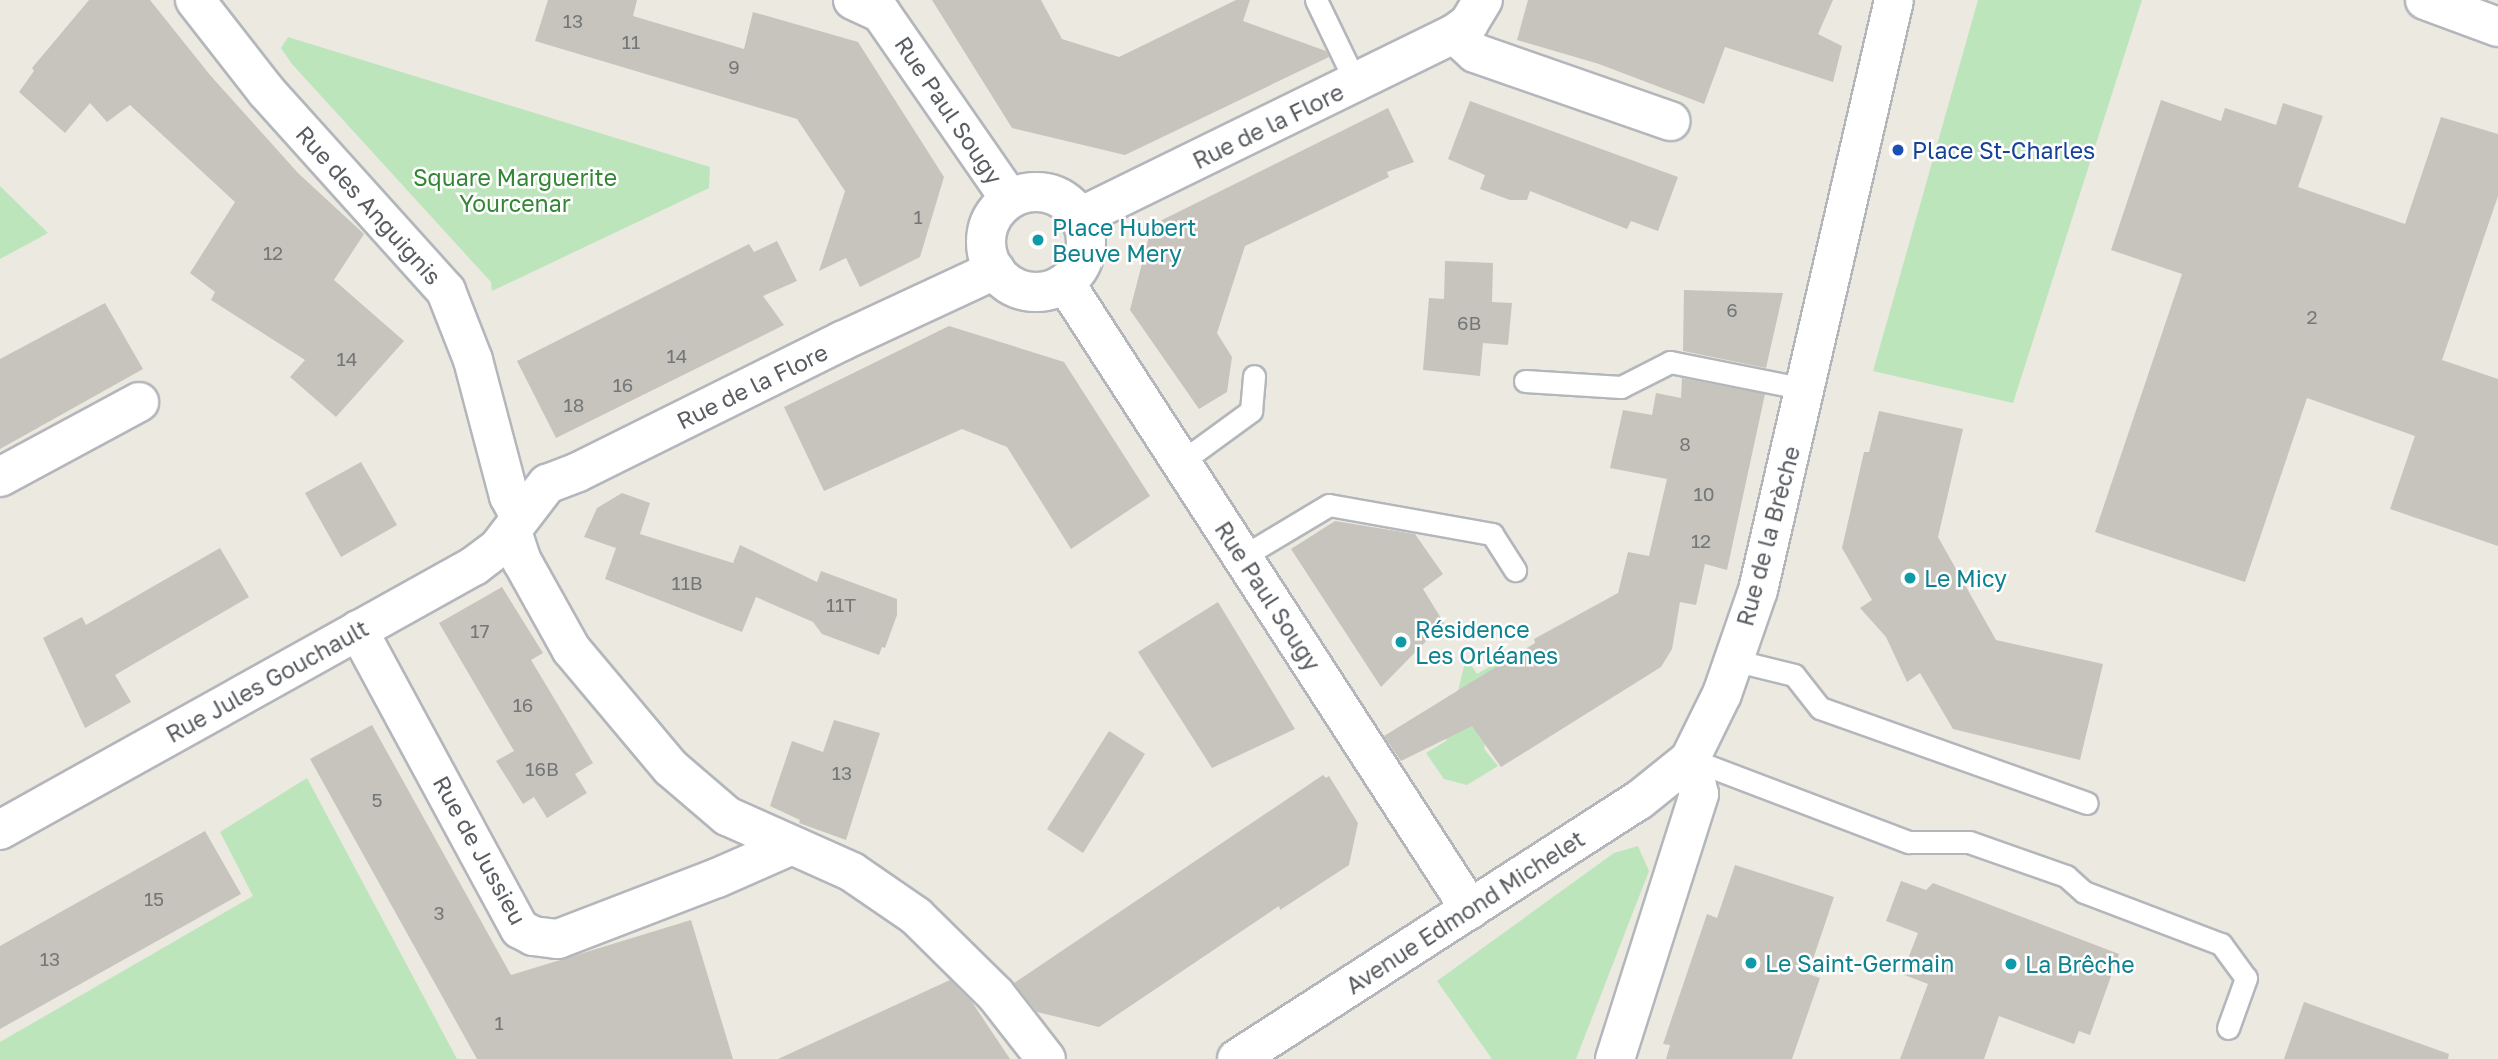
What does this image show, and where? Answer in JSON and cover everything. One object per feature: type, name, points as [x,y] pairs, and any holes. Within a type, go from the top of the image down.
[{"type":"street","name":"Rue des Anguignis","points":[[195,0],[266,91],[446,291],[473,360],[516,523],[522,561],[571,649],[662,758],[727,816],[852,872],[916,916],[996,995],[1046,1059]]},
{"type":"street","name":"Rue de la Flore","points":[[1080,217],[1454,34],[1469,23],[1483,0]]},
{"type":"street","name":"Rue de la Brèche","points":[[1690,759],[1722,694],[1758,590],[1894,0]]},
{"type":"street","points":[[2425,0],[2498,27]]},
{"type":"street","name":"Rue Paul Sougy","points":[[858,1],[886,19],[1010,199]]},
{"type":"street","points":[[1454,34],[1475,53],[1670,121]]},
{"type":"street","points":[[1025,192],[1056,196],[1080,217],[1086,231],[1083,260],[1065,283],[1035,292],[1006,282],[995,270],[987,248],[989,224],[998,210],[1010,199],[1025,192]]},
{"type":"street","name":"Rue de la Flore","points":[[516,523],[547,484],[578,472],[842,341],[995,270]]},
{"type":"street","name":"Rue Paul Sougy","points":[[1065,283],[1470,909]]},
{"type":"street","points":[[0,477],[139,402]]},
{"type":"street","name":"Rue Jules Gouchault","points":[[0,830],[474,566],[498,548],[516,523]]},
{"type":"street","name":"Rue de Jussieu","points":[[358,630],[520,929],[533,936],[558,939],[717,878],[790,846]]},
{"type":"street","points":[[1615,1059],[1699,794],[1690,759]]},
{"type":"street","name":"Avenue Edmond Michelet","points":[[1237,1059],[1638,801],[1690,759]]},
{"type":"lane","points":[[1317,0],[1356,83]]},
{"type":"lane","points":[[1525,381],[1622,387],[1670,362],[1805,388]]},
{"type":"lane","points":[[1181,462],[1251,411],[1254,376]]},
{"type":"lane","points":[[1242,556],[1329,505],[1492,534],[1515,570]]},
{"type":"lane","points":[[1733,660],[1794,676],[1820,708],[2087,803]]},
{"type":"lane","points":[[1690,759],[1909,842],[1969,842],[2066,876],[2084,892],[2221,944],[2246,978],[2228,1028]]},
{"type":"green space","points":[[1978,0],[2142,0],[2013,403],[1873,371]]},
{"type":"green space","name":"Square Marguerite Yourcenar","points":[[288,37],[710,167],[709,188],[492,291],[491,282],[292,64],[281,48]]},
{"type":"green space","points":[[0,186],[48,233],[0,259]]},
{"type":"green space","points":[[1506,657],[1495,691],[1484,749],[1498,766],[1467,785],[1444,779],[1426,753],[1446,741],[1466,658],[1477,674]]},
{"type":"green space","points":[[307,778],[457,1059],[0,1059],[0,1042],[253,896],[220,832]]},
{"type":"green space","points":[[1638,846],[1649,871],[1576,1059],[1492,1059],[1437,981],[1614,853]]},
{"type":"building","points":[[89,0],[150,0],[210,75],[298,173],[364,234],[334,280],[404,341],[336,417],[290,377],[305,360],[211,300],[215,292],[190,273],[235,202],[130,105],[107,122],[90,103],[65,133],[19,92],[34,71],[32,68]]},
{"type":"building","points":[[548,0],[637,0],[633,16],[744,49],[753,12],[858,42],[944,177],[920,257],[860,287],[846,258],[819,271],[845,191],[797,119],[535,41]]},
{"type":"building","points":[[932,0],[1041,0],[1062,39],[1119,57],[1236,0],[1250,0],[1243,21],[1326,51],[1329,57],[1125,155],[1012,128]]},
{"type":"building","points":[[1528,0],[1833,0],[1818,34],[1842,46],[1833,82],[1725,47],[1704,104],[1599,64],[1517,40]]},
{"type":"building","points":[[2161,100],[2221,121],[2225,108],[2276,125],[2283,103],[2323,116],[2298,187],[2405,224],[2441,117],[2498,134],[2498,196],[2442,360],[2498,379],[2498,546],[2390,509],[2415,436],[2307,398],[2245,582],[2095,532],[2182,274],[2111,250]]},
{"type":"building","points":[[1470,101],[1678,177],[1658,231],[1631,221],[1627,229],[1530,191],[1527,200],[1510,200],[1480,189],[1485,175],[1448,159]]},
{"type":"building","points":[[1388,108],[1414,162],[1387,172],[1389,177],[1245,246],[1217,333],[1232,357],[1227,392],[1199,409],[1130,310],[1152,225]]},
{"type":"building","points":[[777,241],[797,281],[763,296],[784,325],[556,438],[517,361],[749,244],[754,252]]},
{"type":"building","points":[[1445,261],[1493,263],[1492,302],[1512,303],[1508,345],[1483,343],[1480,376],[1423,370],[1429,298],[1444,299]]},
{"type":"building","points":[[1684,290],[1783,293],[1766,368],[1683,351]]},
{"type":"building","points":[[105,303],[143,369],[0,449],[0,359]]},
{"type":"building","points":[[949,326],[1064,362],[1150,496],[1071,549],[1007,447],[962,429],[824,491],[784,407]]},
{"type":"building","points":[[1682,378],[1765,394],[1727,570],[1705,564],[1696,605],[1680,602],[1672,649],[1661,667],[1501,767],[1472,726],[1401,761],[1384,736],[1535,643],[1534,639],[1618,593],[1628,552],[1649,556],[1667,479],[1610,468],[1623,410],[1652,415],[1656,393],[1681,398]]},
{"type":"building","name":"Le Micy","points":[[1879,411],[1963,429],[1938,537],[1996,640],[2103,664],[2080,760],[1953,729],[1920,673],[1907,682],[1886,637],[1860,608],[1872,600],[1842,548],[1864,452],[1869,452]]},
{"type":"building","points":[[361,462],[397,525],[341,557],[305,493]]},
{"type":"building","points":[[622,493],[650,503],[640,534],[733,563],[740,545],[817,582],[821,571],[897,599],[897,615],[885,648],[882,647],[879,655],[822,634],[813,622],[756,597],[742,632],[605,579],[616,548],[584,537],[597,508]]},
{"type":"building","name":"Résidence Les Orléanes","points":[[1335,521],[1415,534],[1443,574],[1423,589],[1444,623],[1381,687],[1291,549]]},
{"type":"building","points":[[220,548],[249,597],[115,675],[131,702],[85,728],[43,638],[82,617],[86,625]]},
{"type":"building","points":[[502,587],[543,653],[531,660],[593,763],[575,774],[587,793],[547,818],[534,797],[523,804],[496,761],[514,751],[439,623]]},
{"type":"building","points":[[1218,602],[1295,729],[1212,768],[1138,652]]},
{"type":"building","points":[[834,720],[880,733],[846,840],[799,823],[800,820],[770,806],[792,741],[823,752]]},
{"type":"building","points":[[372,725],[511,975],[691,920],[733,1059],[477,1059],[310,759]]},
{"type":"building","points":[[1109,731],[1145,754],[1083,853],[1047,829]]},
{"type":"building","points":[[1323,775],[1326,778],[1329,776],[1358,823],[1349,865],[1280,910],[1279,906],[1099,1027],[1037,1012],[1014,983]]},
{"type":"building","points":[[205,831],[241,894],[0,1029],[0,946]]},
{"type":"building","name":"Le Saint-Germain","points":[[1735,865],[1834,897],[1808,974],[1820,978],[1792,1059],[1666,1059],[1670,1045],[1663,1044],[1707,914],[1717,918]]},
{"type":"building","name":"La Brêche","points":[[1901,881],[1926,890],[1933,883],[2119,954],[2090,1035],[2079,1031],[2074,1044],[1999,1016],[1984,1059],[1900,1059],[1928,984],[1902,974],[1918,933],[1886,921]]},
{"type":"building","points":[[950,980],[972,1002],[1010,1059],[778,1059]]},
{"type":"building","points":[[2304,1002],[2449,1054],[2448,1059],[2284,1059]]},
{"type":"place","name":"Place St-Charles","points":[[1898,150]]},
{"type":"place","name":"Place Hubert Beuve Mery","points":[[1038,240]]},
{"type":"place","name":"Le Micy","points":[[1910,578]]},
{"type":"place","name":"Résidence Les Orléanes","points":[[1401,642]]},
{"type":"place","name":"Le Saint-Germain","points":[[1751,963]]},
{"type":"place","name":"La Brêche","points":[[2011,964]]}]
